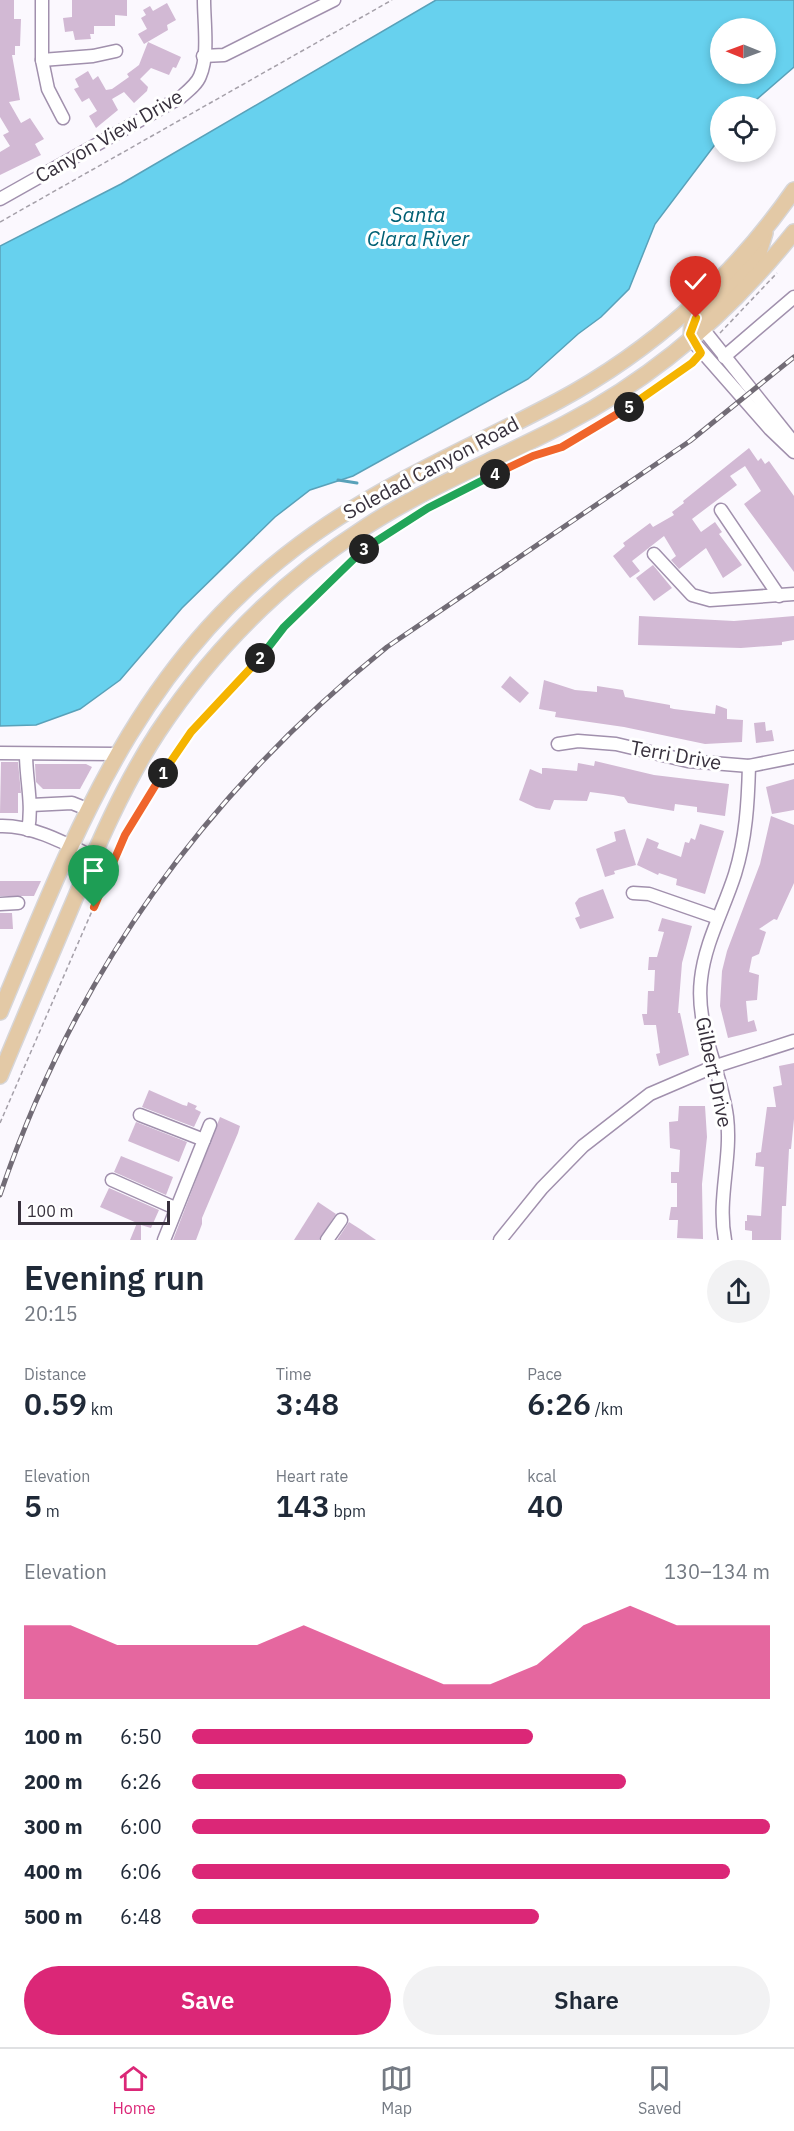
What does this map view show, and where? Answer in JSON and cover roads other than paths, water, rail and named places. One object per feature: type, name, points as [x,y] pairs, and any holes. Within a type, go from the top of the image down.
[{"type":"main road","name":"Soledad Canyon Road","points":[[0,1012],[69,845],[87,808],[116,754],[165,680],[198,640],[271,568],[353,507],[398,481],[557,401],[624,360],[687,311],[729,270],[768,225],[794,190]]},
{"type":"main road","points":[[702,337],[692,322],[758,256],[768,225]]},
{"type":"main road","name":"Soledad Canyon Road","points":[[0,1076],[93,856],[141,761],[177,705],[240,629],[289,584],[369,525],[598,406],[702,337],[794,232]]},
{"type":"street","points":[[42,0],[42,60],[48,89],[63,118]]},
{"type":"street","points":[[204,0],[203,58],[224,55],[330,1]]},
{"type":"street","points":[[42,60],[93,56],[116,51]]},
{"type":"street","name":"Canyon View Drive","points":[[0,199],[181,97],[200,76],[203,58]]},
{"type":"street","points":[[724,357],[794,297]]},
{"type":"street","points":[[702,337],[701,353],[794,452]]},
{"type":"street","points":[[702,337],[724,357],[794,444]]},
{"type":"street","points":[[722,510],[779,596]]},
{"type":"street","points":[[654,554],[692,595],[710,600],[794,594]]},
{"type":"street","name":"Terri Drive","points":[[558,744],[578,741],[616,744],[688,761],[749,766],[794,757]]},
{"type":"street","points":[[0,753],[116,754]]},
{"type":"street","points":[[26,754],[26,782],[31,805],[28,830]]},
{"type":"street","name":"Gilbert Drive","points":[[725,1240],[721,1203],[728,1146],[727,1116],[702,1024],[699,1000],[705,957],[744,840],[749,766]]},
{"type":"street","points":[[31,805],[72,803],[87,808]]},
{"type":"street","points":[[0,826],[28,830],[93,856]]},
{"type":"street","points":[[633,893],[649,894],[718,918]]},
{"type":"street","points":[[0,904],[18,903]]},
{"type":"street","points":[[500,1240],[542,1188],[601,1131],[650,1094],[713,1066],[794,1041]]},
{"type":"street","points":[[140,1115],[204,1140]]},
{"type":"street","points":[[165,1240],[175,1208],[210,1125]]},
{"type":"street","points":[[112,1180],[175,1208]]},
{"type":"street","points":[[327,1240],[341,1220]]},
{"type":"water","name":"Santa Clara River","points":[[436,0],[794,0],[794,67],[776,83],[776,18],[710,18],[710,84],[774,84],[761,96],[710,96],[710,151],[655,224],[629,289],[601,317],[578,334],[528,379],[353,476],[310,490],[275,517],[182,608],[120,680],[80,709],[36,725],[0,726],[0,246],[121,184]]},
{"type":"waterway","points":[[338,480],[357,483]]},
{"type":"railway","points":[[0,1195],[31,1114],[67,1036],[107,963],[153,893],[204,826],[260,763],[321,704],[387,647],[690,441],[794,357]]}]
